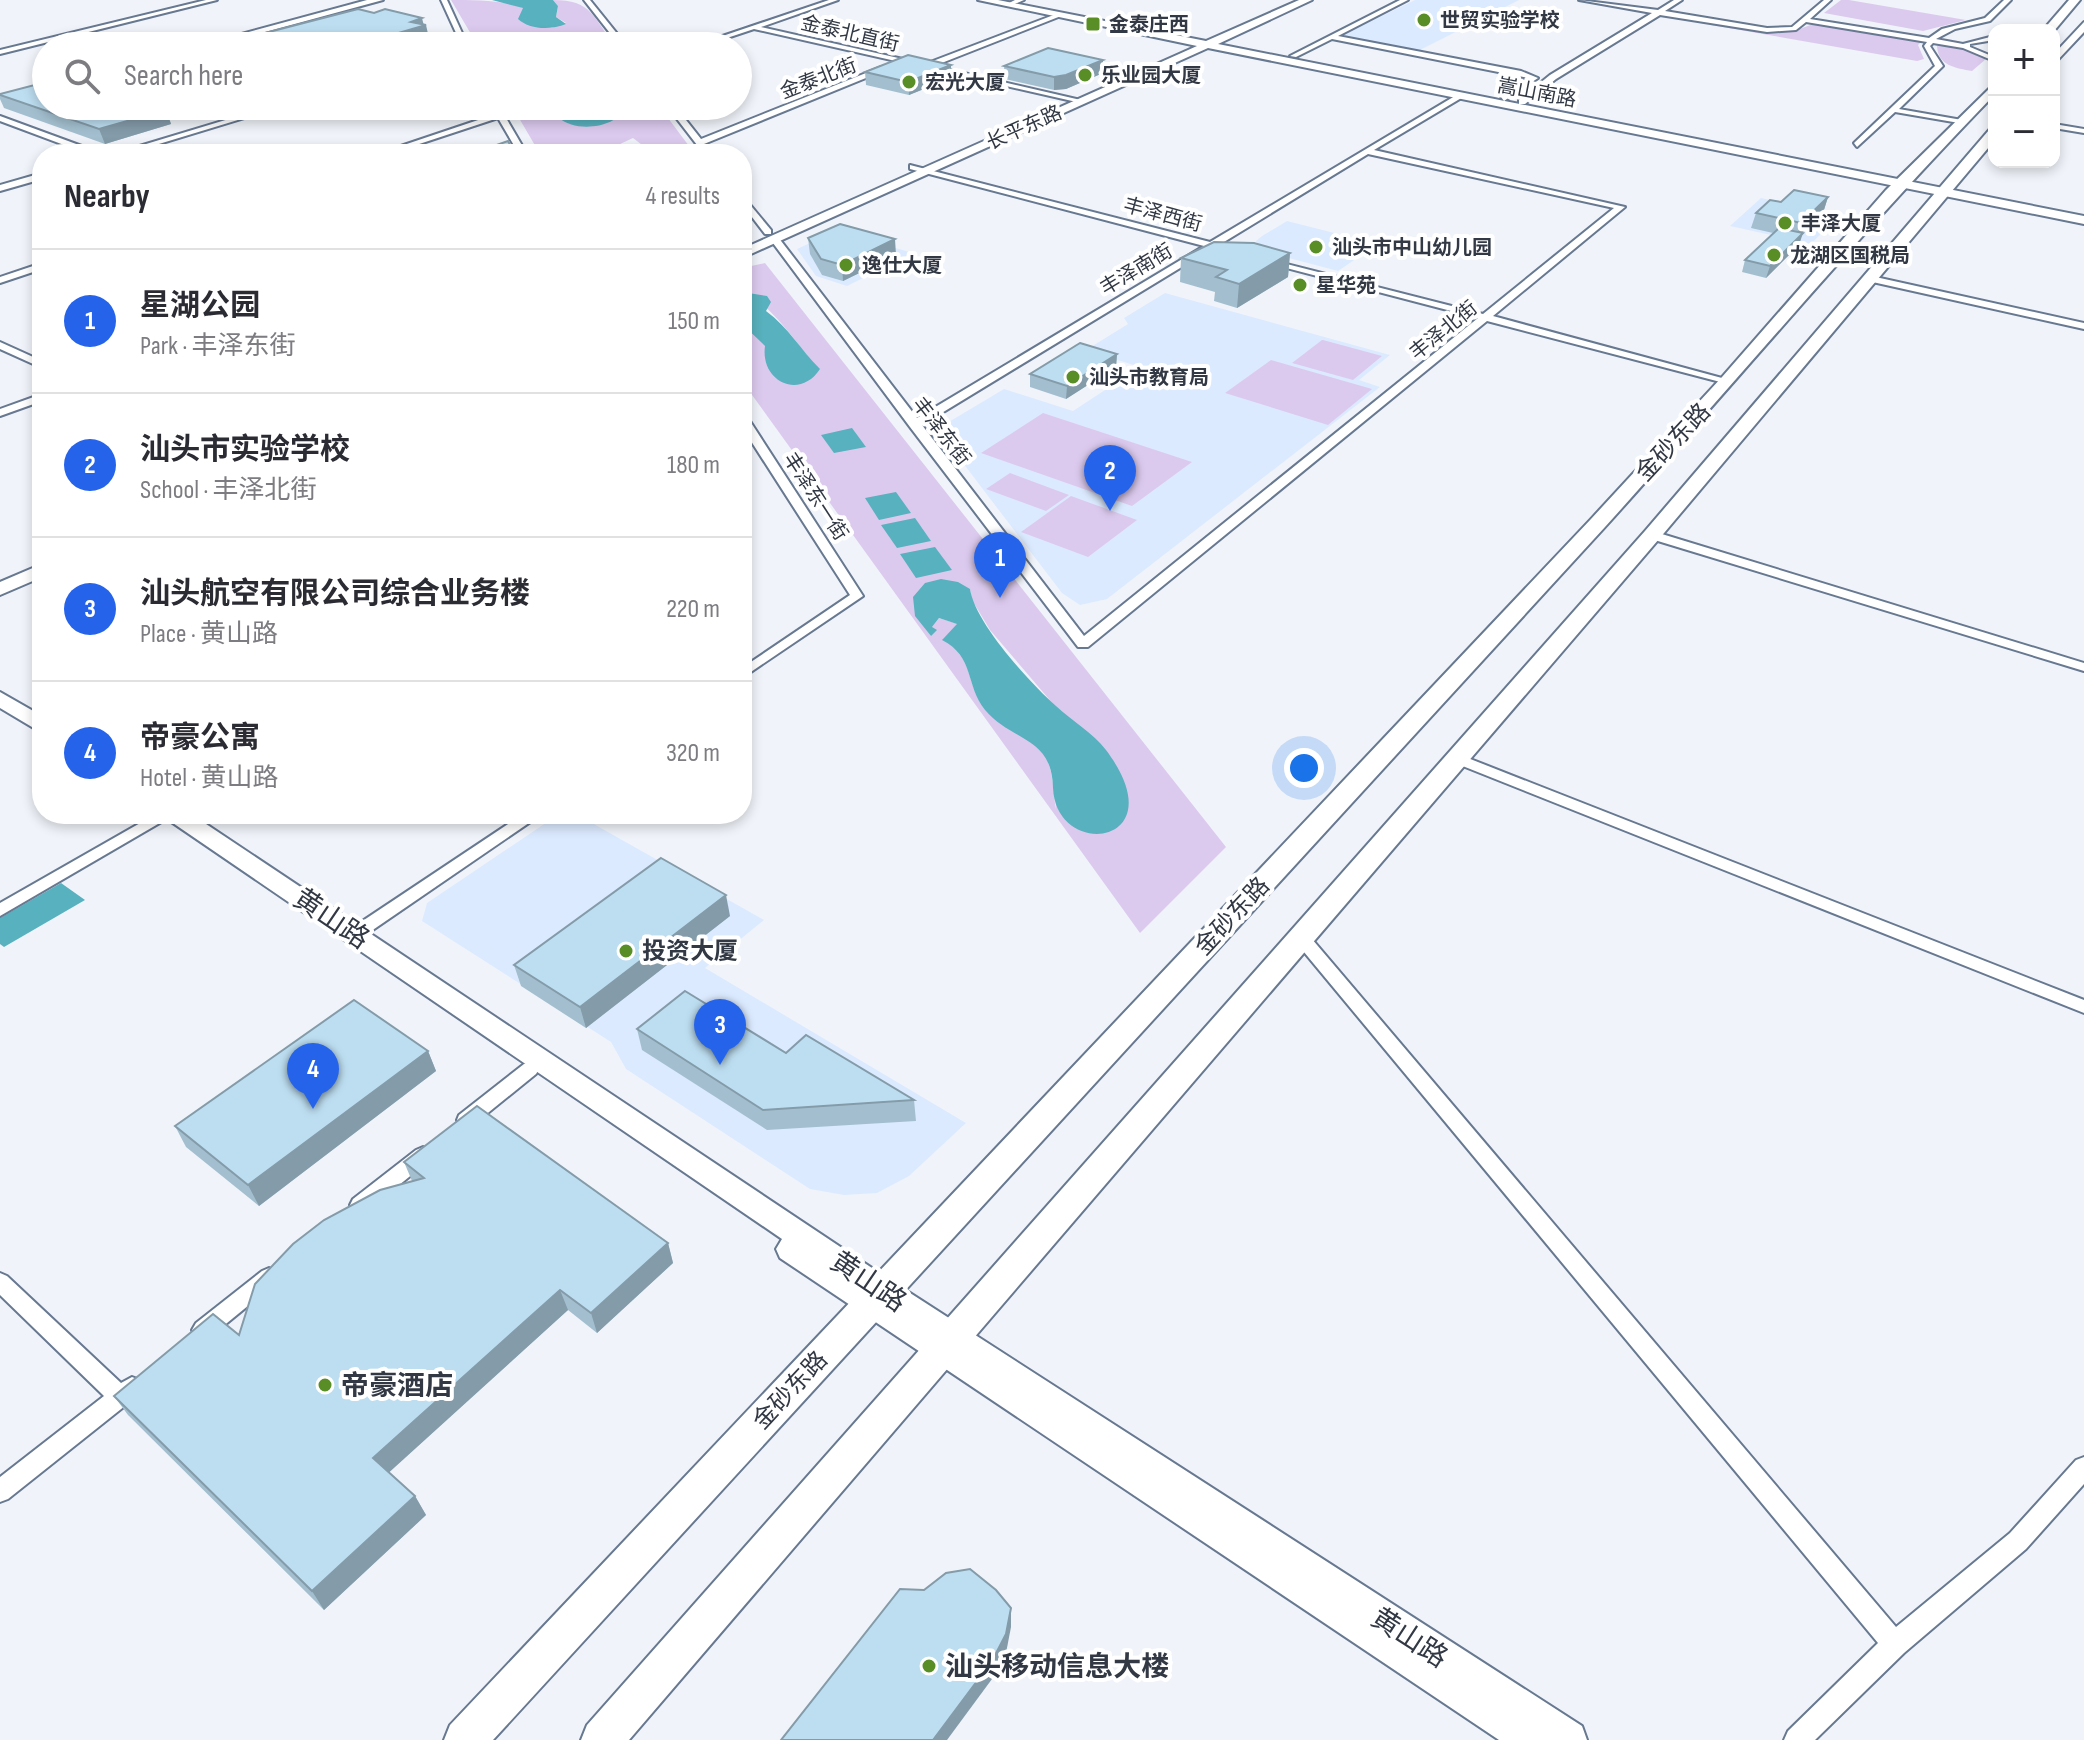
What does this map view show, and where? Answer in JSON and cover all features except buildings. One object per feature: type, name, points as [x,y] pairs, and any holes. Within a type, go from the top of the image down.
[{"type":"main road","points":[[2054,24],[2075,0]]},
{"type":"main road","points":[[2060,54],[2084,25]]},
{"type":"main road","name":"金砂东路","points":[[465,1740],[1728,381],[1905,181],[1988,94]]},
{"type":"main road","name":"金砂东路","points":[[602,1740],[1652,535],[1988,140]]},
{"type":"street","points":[[82,32],[214,0]]},
{"type":"street","points":[[336,0],[357,3]]},
{"type":"street","points":[[244,32],[378,0]]},
{"type":"street","points":[[444,0],[459,32]]},
{"type":"street","points":[[601,0],[589,2],[613,32]]},
{"type":"street","points":[[814,0],[831,1]]},
{"type":"street","name":"嵩山南路","points":[[983,0],[1014,2],[1460,95],[1905,181]]},
{"type":"street","name":"长平东路","points":[[752,240],[771,235],[920,169],[1289,0]]},
{"type":"street","name":"长平东路","points":[[1205,41],[1307,0]]},
{"type":"street","points":[[1294,56],[1405,0]]},
{"type":"street","points":[[1582,0],[1612,2],[1659,13],[1767,30],[1794,29],[1828,1]]},
{"type":"street","points":[[1522,102],[1553,77],[1679,0]]},
{"type":"street","points":[[1810,0],[1828,1]]},
{"type":"street","points":[[1857,145],[1939,66],[1927,46],[1933,37],[1958,26],[1987,21],[2008,0]]},
{"type":"street","points":[[738,32],[831,1]]},
{"type":"street","name":"嵩山南路","points":[[1014,2],[1059,15],[1294,56],[2084,220]]},
{"type":"street","points":[[252,32],[357,3]]},
{"type":"street","points":[[925,66],[1059,15]]},
{"type":"street","points":[[1809,18],[1970,43],[1988,39]]},
{"type":"street","name":"金泰北直街","points":[[753,27],[1074,100]]},
{"type":"street","points":[[1331,37],[1534,78],[1504,99]]},
{"type":"street","points":[[1970,43],[1974,52],[1988,57]]},
{"type":"street","points":[[0,52],[32,44]]},
{"type":"street","name":"金泰北街","points":[[699,143],[904,61]]},
{"type":"street","name":"丰泽南街","points":[[914,425],[1460,95]]},
{"type":"street","points":[[1894,110],[1962,122]]},
{"type":"street","points":[[0,118],[69,144]]},
{"type":"street","points":[[151,144],[232,120]]},
{"type":"street","points":[[408,144],[471,120]]},
{"type":"street","points":[[504,120],[517,144]]},
{"type":"street","points":[[682,120],[699,143]]},
{"type":"street","points":[[2060,127],[2084,131]]},
{"type":"street","name":"丰泽北街","points":[[1083,644],[1621,207],[1367,151]]},
{"type":"street","name":"丰泽西街","points":[[920,169],[1242,253]]},
{"type":"street","points":[[0,188],[32,179]]},
{"type":"street","name":"嵩山南路","points":[[1947,190],[2084,213]]},
{"type":"street","name":"丰泽东街","points":[[752,211],[1083,644]]},
{"type":"street","name":"长平东路","points":[[752,247],[771,235]]},
{"type":"street","points":[[1257,257],[1728,381]]},
{"type":"street","points":[[0,280],[32,269]]},
{"type":"street","points":[[1871,279],[2084,326]]},
{"type":"street","points":[[0,345],[32,360]]},
{"type":"street","points":[[0,413],[32,401]]},
{"type":"street","name":"丰泽东一街","points":[[752,433],[857,596],[752,667]]},
{"type":"street","points":[[1652,535],[2084,667]]},
{"type":"street","points":[[0,574],[32,560]]},
{"type":"street","points":[[0,589],[32,575]]},
{"type":"street","points":[[0,698],[32,719]]},
{"type":"street","points":[[0,713],[32,734]]},
{"type":"street","points":[[1455,758],[2084,1007]]},
{"type":"street","points":[[0,910],[149,824]]},
{"type":"street","name":"黄山路","points":[[178,824],[530,1069],[946,1343],[1533,1740]]},
{"type":"street","name":"黄山路","points":[[179,824],[355,934],[876,1297]]},
{"type":"street","points":[[355,934],[519,824]]},
{"type":"street","points":[[1300,936],[1895,1644]]},
{"type":"street","points":[[344,1218],[530,1069]]},
{"type":"street","points":[[182,1347],[281,1267]]},
{"type":"street","points":[[0,1282],[120,1396]]},
{"type":"street","name":"黄山路","points":[[946,1343],[1568,1740]]},
{"type":"street","points":[[0,1491],[145,1377]]},
{"type":"street","points":[[1797,1740],[1895,1644],[2018,1541],[2084,1468]]},
{"type":"shaded area","points":[[451,0],[515,5],[523,8],[527,25],[551,28],[566,23],[556,17],[558,6],[553,0],[576,3],[590,12],[605,32],[470,32]]},
{"type":"shaded area","name":"世贸实验学校","points":[[1415,0],[1519,0],[1416,52],[1338,37]]},
{"type":"shaded area","points":[[1841,0],[1966,20],[1923,31],[1824,13]]},
{"type":"shaded area","points":[[1813,24],[1917,40],[1921,42],[1918,45],[1924,59],[1917,61],[1711,25],[1769,32],[1797,30]]},
{"type":"shaded area","points":[[1937,46],[1958,47],[1986,59],[1972,71],[1960,69],[1944,62]]},
{"type":"shaded area","points":[[520,120],[567,120],[569,124],[600,125],[607,120],[670,120],[688,144],[641,144],[633,138],[620,144],[534,144]]},
{"type":"shaded area","points":[[1761,198],[1839,215],[1811,244],[1730,226]]},
{"type":"shaded area","name":"汕头市中山幼儿园","points":[[1287,221],[1378,244],[1338,271],[1266,252],[1258,245],[1256,241],[1262,236]]},
{"type":"shaded area","points":[[836,231],[913,253],[847,286],[816,276],[797,249]]},
{"type":"shaded area","points":[[765,263],[1226,847],[1140,933],[752,395],[752,334],[765,346],[819,369],[774,315],[753,297],[752,266]],"holes":[[[970,589],[972,600],[990,630],[1054,705],[1056,809],[1046,757],[1036,744],[986,711],[961,655],[943,639],[958,624],[939,618],[931,628],[931,636],[925,627]]]},
{"type":"shaded area","points":[[1165,293],[1390,355],[1359,380],[1380,387],[1107,599],[1080,605],[1062,593],[937,429],[1004,389],[1073,411],[1140,367],[1086,350],[1128,324],[1124,318]]},
{"type":"shaded area","points":[[1322,340],[1382,356],[1353,380],[1292,363]]},
{"type":"shaded area","points":[[1271,360],[1372,389],[1328,425],[1225,393]]},
{"type":"shaded area","points":[[1043,413],[1192,462],[1132,506],[981,453]]},
{"type":"shaded area","points":[[1010,473],[1069,495],[1046,511],[986,489]]},
{"type":"shaded area","points":[[1071,496],[1137,520],[1088,557],[1021,532]]},
{"type":"shaded area","points":[[544,824],[594,824],[764,920],[705,968],[966,1123],[909,1176],[877,1193],[844,1195],[810,1189],[626,1069],[611,1042],[422,921],[427,903]]},
{"type":"water","points":[[492,0],[553,0],[558,6],[556,17],[566,24],[547,28],[528,25],[518,19],[523,8]]},
{"type":"water","points":[[562,120],[614,120],[585,127]]},
{"type":"water","points":[[752,294],[767,296],[771,302],[766,311],[820,369],[802,384],[783,383],[769,369],[765,346],[752,334]]},
{"type":"water","points":[[852,428],[866,447],[834,453],[821,435]]},
{"type":"water","points":[[896,492],[911,513],[879,520],[865,498]]},
{"type":"water","points":[[915,518],[931,541],[897,548],[881,525]]},
{"type":"water","points":[[935,547],[952,570],[916,578],[900,554]]},
{"type":"water","points":[[941,579],[958,582],[970,589],[982,618],[1019,668],[1045,696],[1106,750],[1125,782],[1129,807],[1122,823],[1108,832],[1090,833],[1073,826],[1059,811],[1046,758],[985,710],[974,691],[965,663],[953,647],[942,640],[957,624],[939,618],[932,627],[937,630],[931,636],[915,616],[913,597],[925,583]]},
{"type":"water","points":[[61,883],[85,900],[4,947],[0,944],[0,918]]},
{"type":"place","name":"世贸实验学校","points":[[1424,20]]},
{"type":"place","name":"金泰庄西","points":[[1093,24]]},
{"type":"place","name":"乐业园大厦","points":[[1085,75]]},
{"type":"place","name":"宏光大厦","points":[[909,82]]},
{"type":"place","name":"丰泽大厦","points":[[1785,223]]},
{"type":"place","name":"汕头市中山幼儿园","points":[[1316,247]]},
{"type":"place","name":"龙湖区国税局","points":[[1774,255]]},
{"type":"place","name":"逸仕大厦","points":[[846,265]]},
{"type":"place","name":"星华苑","points":[[1300,285]]},
{"type":"place","name":"汕头市教育局","points":[[1073,377]]},
{"type":"place","name":"汕头市实验学校","points":[[1110,511]]},
{"type":"place","name":"星湖公园","points":[[1000,598]]},
{"type":"place","name":"投资大厦","points":[[626,951]]},
{"type":"place","name":"汕头航空有限公司综合业务楼","points":[[720,1065]]},
{"type":"place","name":"帝豪公寓","points":[[313,1109]]},
{"type":"place","name":"帝豪酒店","points":[[325,1385]]},
{"type":"place","name":"汕头移动信息大楼","points":[[929,1666]]}]
